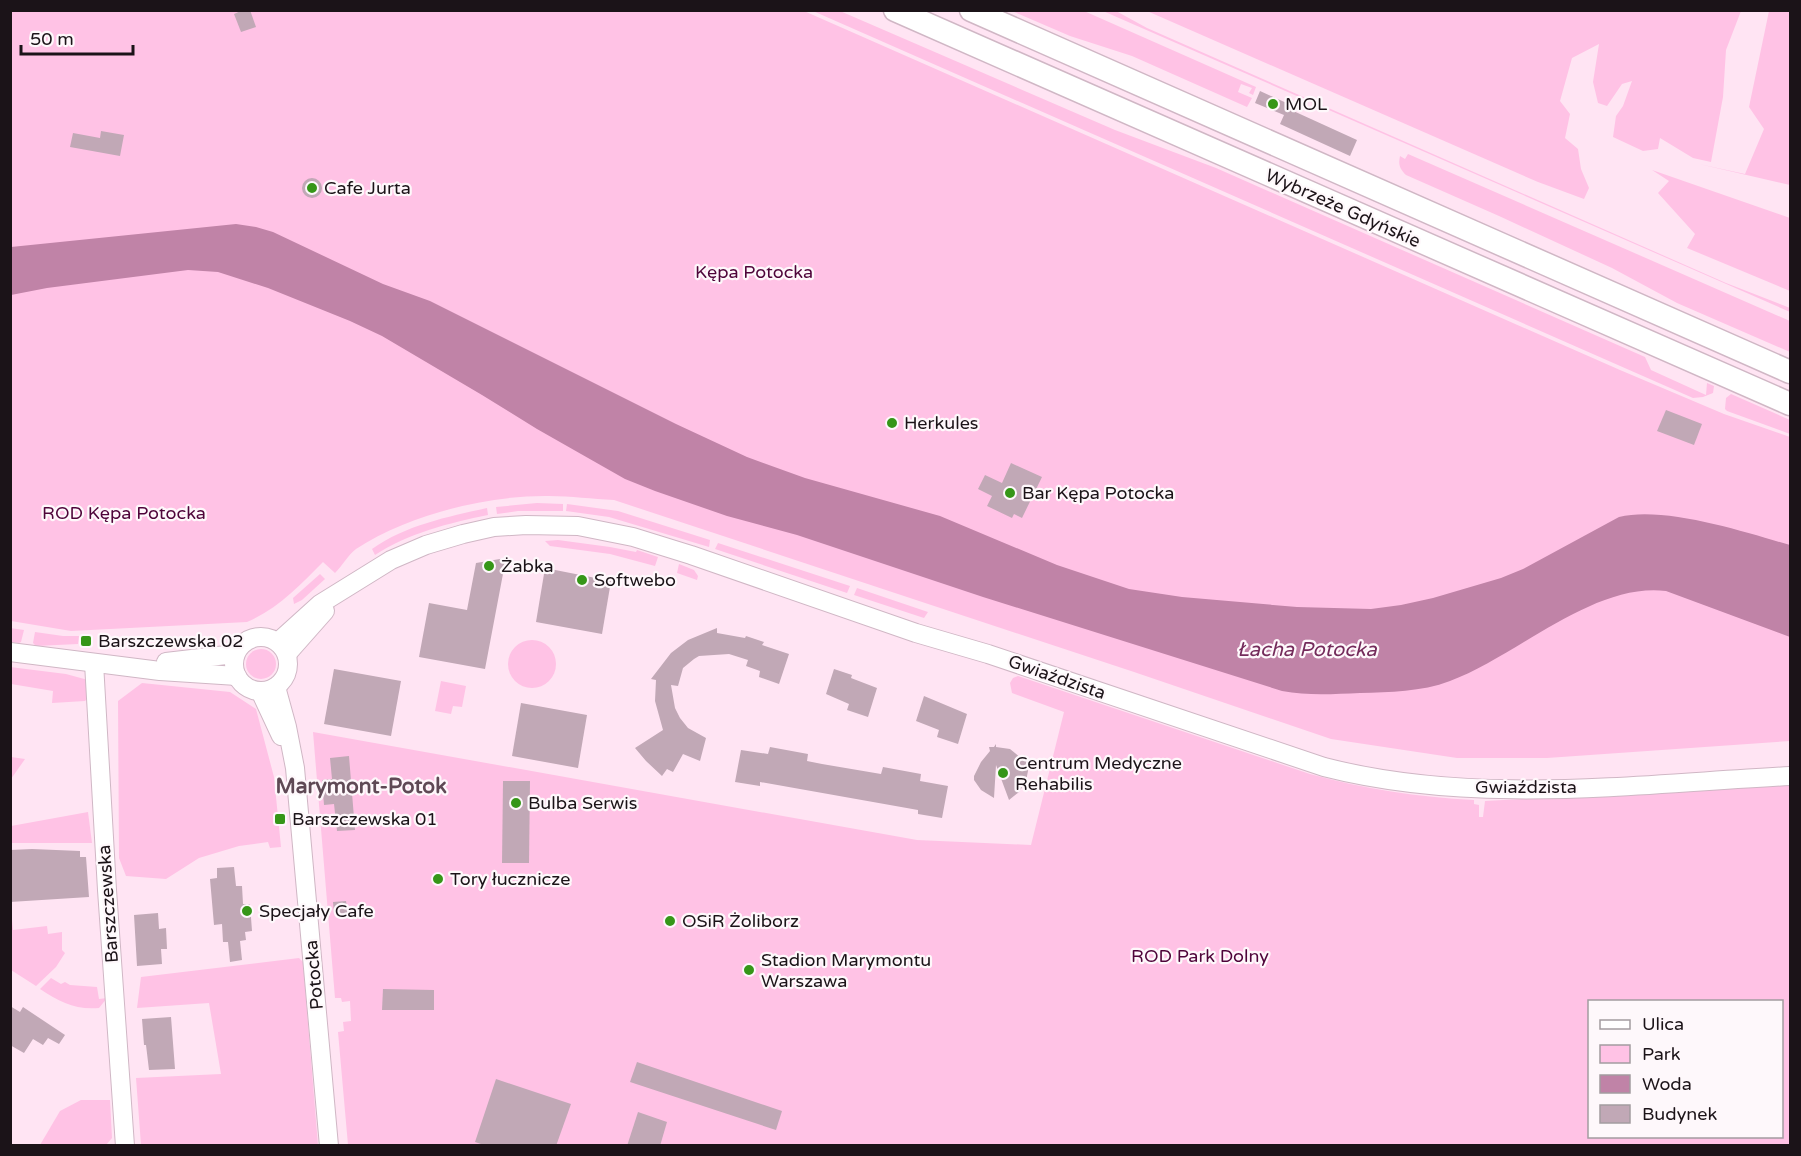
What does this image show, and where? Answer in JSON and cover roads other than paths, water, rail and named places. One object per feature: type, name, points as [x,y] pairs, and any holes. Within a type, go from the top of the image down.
[{"type":"main road","name":"Wybrzeże Gdyńskie","points":[[896,10],[1791,404]]},
{"type":"main road","name":"Wybrzeże Gdyńskie","points":[[971,10],[1791,372]]},
{"type":"street","name":"Gwiaździsta","points":[[282,648],[344,590],[391,560],[426,545],[494,527],[578,526],[652,543],[916,633],[988,654],[1324,767],[1362,777],[1401,783],[1480,788],[1552,789],[1791,776]]},
{"type":"street","points":[[254,637],[267,637],[282,648],[289,666],[285,678],[268,689],[249,688],[237,676],[234,665],[235,654],[246,641],[254,637]]},
{"type":"street","points":[[10,652],[160,671],[237,676]]},
{"type":"street","points":[[118,666],[235,654]]},
{"type":"street","name":"Barszczewska","points":[[94,663],[125,1146]]},
{"type":"street","name":"Potocka","points":[[268,689],[287,727],[295,768],[329,1146]]},
{"type":"water","name":"Łacha Potocka","points":[[236,224],[273,232],[383,284],[430,301],[747,457],[805,478],[940,516],[1057,565],[1129,589],[1182,597],[1297,607],[1371,609],[1401,605],[1501,578],[1523,569],[1619,517],[1659,515],[1704,522],[1790,545],[1790,637],[1666,591],[1638,591],[1583,609],[1475,670],[1439,685],[1383,692],[1302,694],[1282,691],[983,597],[797,535],[727,516],[655,491],[625,479],[382,336],[268,288],[218,272],[188,270],[47,288],[11,295],[11,247]]},
{"type":"place","name":"MOL","points":[[1273,104]]},
{"type":"place","name":"Cafe Jurta","points":[[312,188]]},
{"type":"place","name":"Herkules","points":[[892,423]]},
{"type":"place","name":"Bar Kępa Potocka","points":[[1010,493]]},
{"type":"place","name":"Żabka","points":[[489,566]]},
{"type":"place","name":"Softwebo","points":[[582,580]]},
{"type":"place","name":"Barszczewska 02","points":[[86,641]]},
{"type":"place","name":"Centrum Medyczne Rehabilis","points":[[1003,773]]},
{"type":"place","name":"Bulba Serwis","points":[[516,803]]},
{"type":"place","name":"Barszczewska 01","points":[[280,819]]},
{"type":"place","name":"Tory łucznicze","points":[[438,879]]},
{"type":"place","name":"Specjały Cafe","points":[[247,911]]},
{"type":"place","name":"OSiR Żoliborz","points":[[670,921]]},
{"type":"place","name":"Stadion Marymontu Warszawa","points":[[749,970]]},
{"type":"district","name":"Marymont-Potok","points":[[361,786]]},
{"type":"park label","name":"Kępa Potocka","points":[[754,272]]},
{"type":"park label","name":"ROD Kępa Potocka","points":[[124,513]]},
{"type":"park label","name":"ROD Park Dolny","points":[[1200,956]]}]
